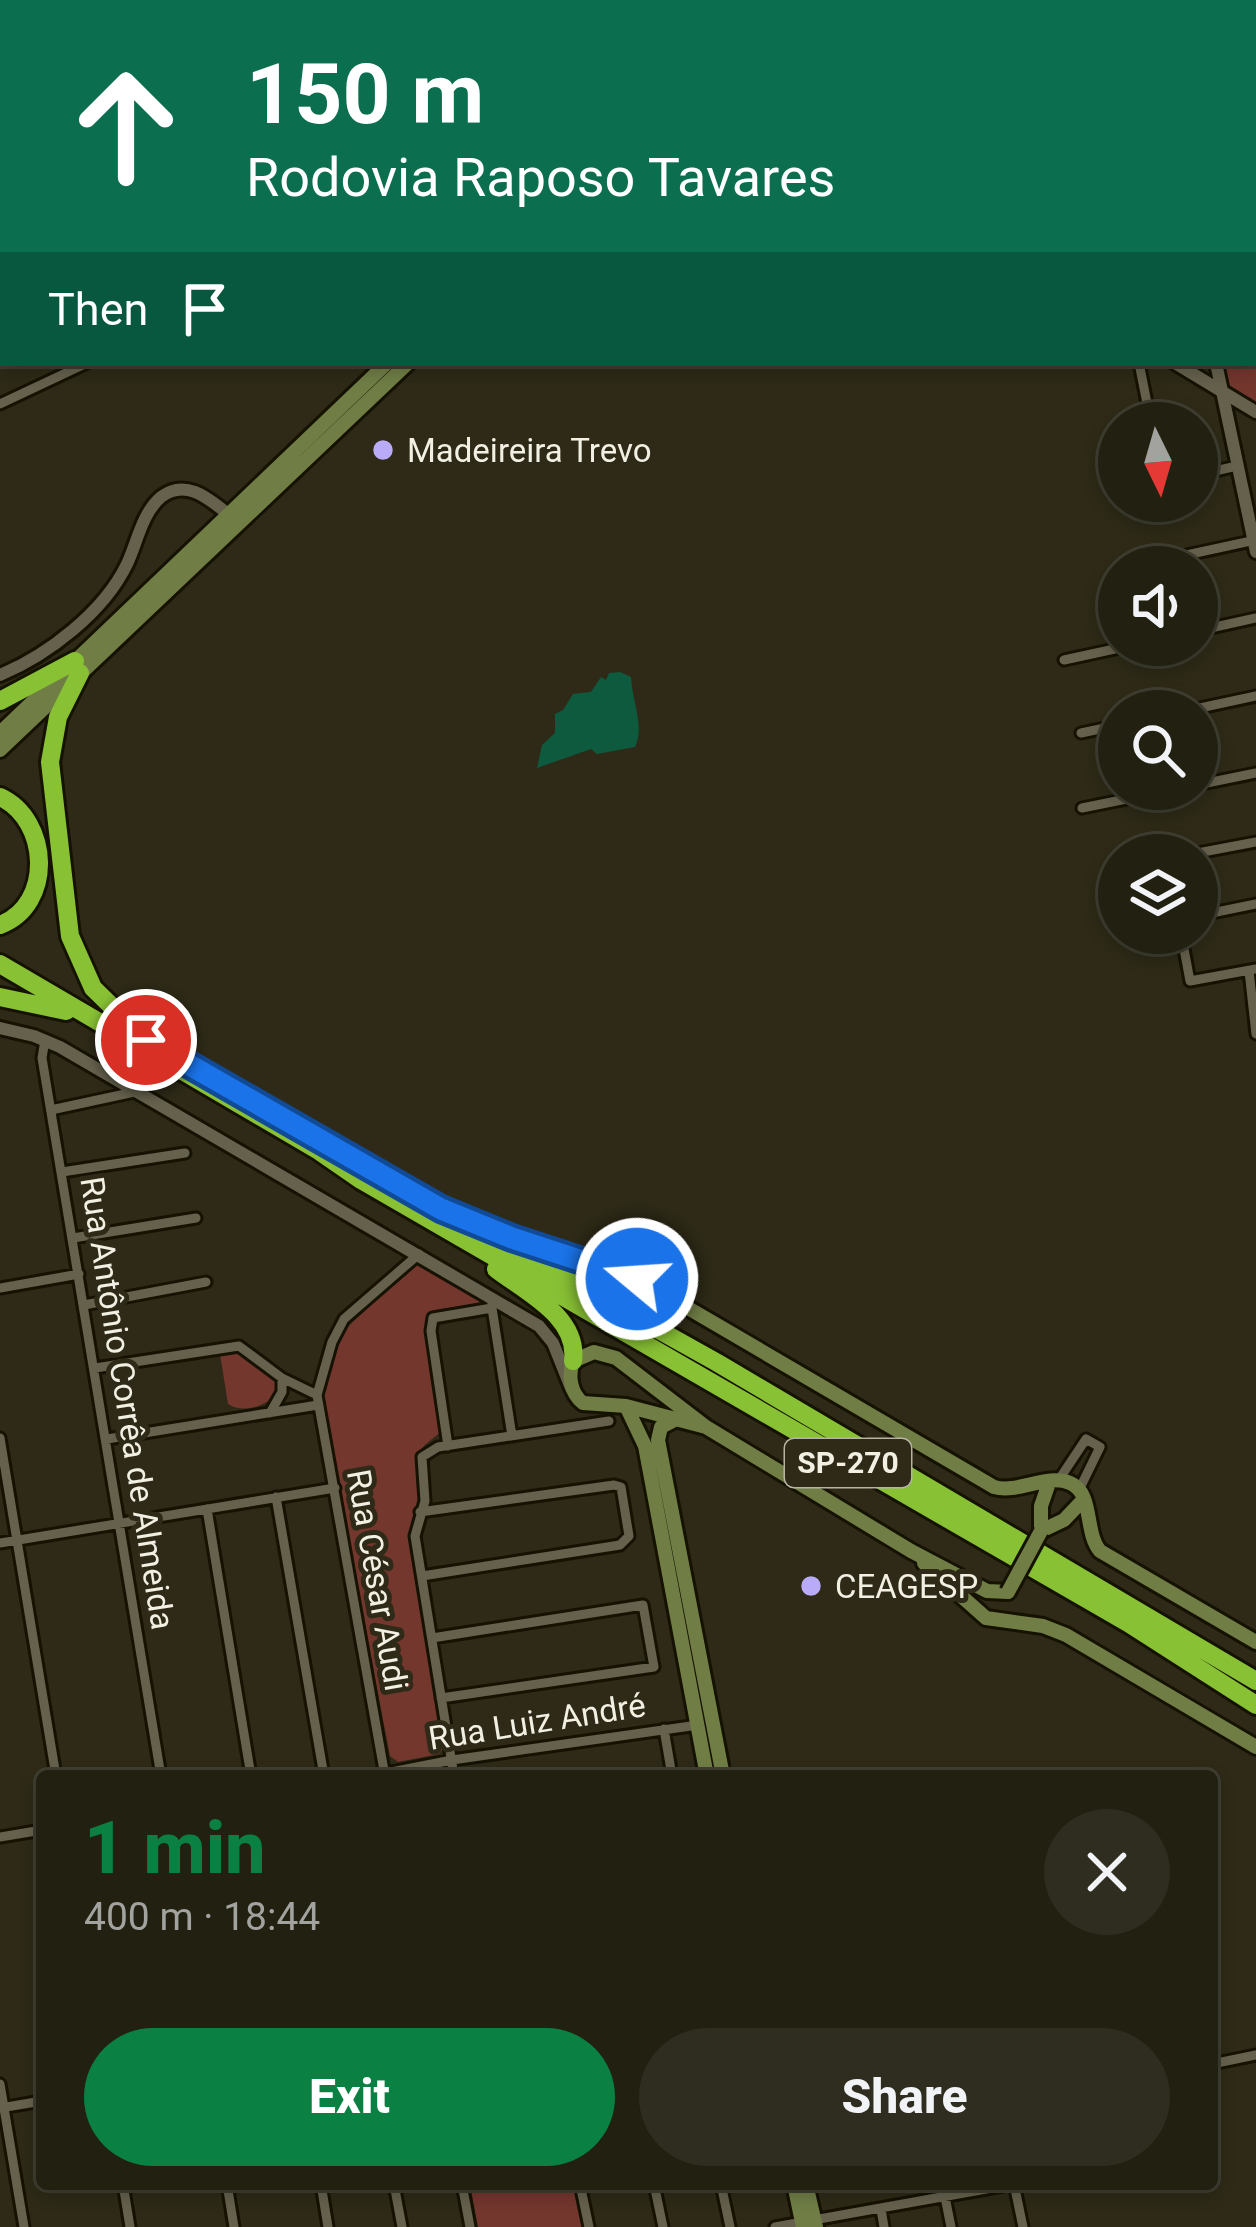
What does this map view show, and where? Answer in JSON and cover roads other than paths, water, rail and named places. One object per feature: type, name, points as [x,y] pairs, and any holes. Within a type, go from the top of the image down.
[{"type":"highway","points":[[0,701],[77,667]]},
{"type":"highway","points":[[77,667],[58,717],[50,762],[70,936],[93,988],[146,1040]]},
{"type":"highway","points":[[0,797],[27,818],[39,862],[29,904],[0,925]]},
{"type":"highway","name":"SP-270","points":[[0,952],[1128,1623],[1256,1705]]},
{"type":"highway","name":"SP-270","points":[[0,964],[440,1217],[716,1362],[1256,1681]]},
{"type":"highway","points":[[0,997],[62,1010],[106,1028]]},
{"type":"highway","points":[[440,1217],[637,1279],[676,1301]]},
{"type":"highway","points":[[440,1217],[564,1323],[573,1340],[573,1360]]},
{"type":"main road","points":[[0,750],[228,514],[384,366]]},
{"type":"main road","points":[[0,733],[405,366]]},
{"type":"main road","points":[[676,1301],[994,1486],[1006,1490],[1069,1483],[1082,1494],[1092,1539],[1100,1550],[1256,1642]]},
{"type":"main road","points":[[706,1427],[626,1406],[590,1405],[575,1394],[570,1372],[573,1360],[594,1352],[616,1358],[706,1427],[911,1551],[987,1591],[1008,1592]]},
{"type":"main road","points":[[626,1406],[644,1446],[705,1723],[721,1770]]},
{"type":"main road","points":[[680,1417],[661,1427],[658,1440],[705,1723],[707,1770]]},
{"type":"main road","points":[[970,1606],[994,1606],[1008,1592],[1041,1531],[1041,1506],[1053,1482]]},
{"type":"main road","points":[[1041,1531],[1064,1520],[1082,1494]]},
{"type":"main road","points":[[911,1551],[986,1618],[1043,1626],[1066,1635],[1256,1748]]},
{"type":"main road","points":[[796,2190],[809,2224]]},
{"type":"main road","points":[[806,2190],[809,2224]]},
{"type":"street","points":[[1140,366],[1147,402]]},
{"type":"street","points":[[1180,366],[1256,412]]},
{"type":"street","points":[[1217,366],[1255,545],[1218,552]]},
{"type":"street","points":[[0,404],[68,367]]},
{"type":"street","points":[[1218,470],[1237,466]]},
{"type":"street","points":[[0,675],[35,658],[102,602],[161,497],[189,489],[228,514]]},
{"type":"street","points":[[1218,626],[1256,618]]},
{"type":"street","points":[[1064,660],[1098,652]]},
{"type":"street","points":[[1218,704],[1256,696]]},
{"type":"street","points":[[1081,733],[1098,729]]},
{"type":"street","points":[[1218,780],[1256,772]]},
{"type":"street","points":[[1082,808],[1098,805]]},
{"type":"street","points":[[1218,849],[1256,842]]},
{"type":"street","points":[[1218,912],[1256,904]]},
{"type":"street","points":[[1184,954],[1190,982],[1252,970],[1256,1034]]},
{"type":"street","points":[[0,1028],[45,1040],[139,1091],[547,1334],[575,1394]]},
{"type":"street","name":"Rua Antônio Corrêa de Almeida","points":[[45,1040],[42,1058],[160,1770]]},
{"type":"street","points":[[51,1109],[139,1091]]},
{"type":"street","points":[[62,1172],[184,1153]]},
{"type":"street","points":[[73,1238],[196,1218]]},
{"type":"street","points":[[318,1400],[332,1342],[344,1319],[419,1254]]},
{"type":"street","points":[[0,1288],[79,1274]]},
{"type":"street","points":[[85,1305],[206,1282]]},
{"type":"street","points":[[448,1446],[433,1318],[492,1302]]},
{"type":"street","points":[[492,1302],[512,1436]]},
{"type":"street","points":[[95,1368],[239,1346],[318,1400]]},
{"type":"street","points":[[269,1413],[282,1392],[282,1378]]},
{"type":"street","points":[[107,1439],[269,1413],[318,1400]]},
{"type":"street","name":"Rua César Audi","points":[[318,1400],[384,1770]]},
{"type":"street","points":[[453,1770],[415,1536],[425,1501],[422,1457],[448,1446],[609,1420]]},
{"type":"street","points":[[0,1438],[55,1770]]},
{"type":"street","points":[[1053,1482],[1086,1439],[1100,1447],[1082,1494]]},
{"type":"street","points":[[420,1512],[621,1486],[629,1536],[626,1542],[422,1576]]},
{"type":"street","points":[[0,1544],[335,1487]]},
{"type":"street","points":[[276,1497],[324,1770]]},
{"type":"street","points":[[207,1509],[250,1770]]},
{"type":"street","points":[[432,1638],[643,1605],[654,1667],[441,1698]]},
{"type":"street","name":"Rua Luiz André","points":[[407,1770],[705,1723]]},
{"type":"street","points":[[664,1729],[671,1770]]},
{"type":"street","points":[[0,1837],[36,1831]]},
{"type":"street","points":[[1218,2063],[1256,2055]]},
{"type":"street","points":[[0,2084],[24,2227]]},
{"type":"street","points":[[2,2108],[36,2102]]},
{"type":"street","points":[[124,2190],[130,2227]]},
{"type":"street","points":[[227,2190],[234,2227]]},
{"type":"street","points":[[322,2190],[328,2227]]},
{"type":"street","points":[[395,2190],[402,2227]]},
{"type":"street","points":[[464,2190],[470,2227]]},
{"type":"street","points":[[581,2190],[589,2227]]},
{"type":"street","points":[[655,2190],[663,2227]]},
{"type":"street","points":[[722,2190],[730,2227]]},
{"type":"street","points":[[775,2227],[982,2190]]},
{"type":"street","points":[[1015,2190],[1023,2227]]},
{"type":"street","points":[[945,2197],[951,2227]]},
{"type":"street","points":[[881,2209],[884,2227]]},
{"type":"place","name":"Madeireira Trevo","points":[[383,450]]},
{"type":"place","name":"CEAGESP","points":[[811,1586]]}]
